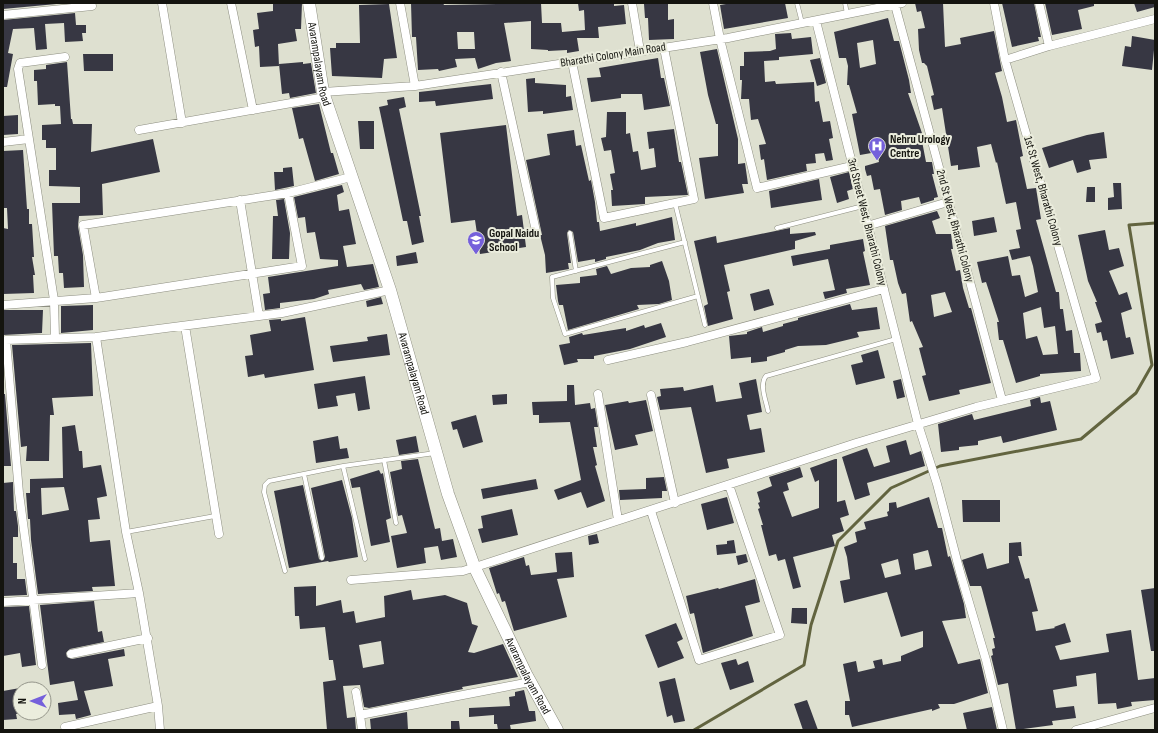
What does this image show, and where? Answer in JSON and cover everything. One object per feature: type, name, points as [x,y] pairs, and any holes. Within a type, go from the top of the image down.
[{"type":"street","points":[[3,15],[92,6],[91,3]]},
{"type":"street","points":[[162,3],[182,123]]},
{"type":"street","points":[[232,3],[253,110]]},
{"type":"street","name":"Avarampalayam Road","points":[[309,3],[324,95],[390,290],[435,453],[474,566],[530,682],[557,730]]},
{"type":"street","points":[[400,3],[415,86]]},
{"type":"street","points":[[632,3],[640,52]]},
{"type":"street","points":[[713,3],[720,40],[757,188],[852,166]]},
{"type":"street","name":"1st St West, Bharathi Colony","points":[[994,3],[1005,60],[1096,378],[1002,400]]},
{"type":"street","points":[[1039,3],[1049,46]]},
{"type":"street","name":"Bharathi Colony Main Road","points":[[139,130],[253,110],[324,95],[415,86],[720,40],[898,4]]},
{"type":"street","name":"2nd St West, Bharathi Colony","points":[[898,4],[948,202],[1002,400]]},
{"type":"street","points":[[1005,60],[1049,46],[1155,18]]},
{"type":"street","name":"3rd Street West, Bharathi Colony","points":[[816,20],[918,424],[931,463],[960,572],[986,660],[1003,730]]},
{"type":"street","points":[[572,62],[604,218],[694,199],[664,48]]},
{"type":"street","points":[[55,338],[54,300],[18,69],[20,63],[65,57]]},
{"type":"street","points":[[501,72],[536,231]]},
{"type":"street","points":[[3,142],[29,139]]},
{"type":"street","points":[[96,298],[83,225],[288,193],[351,177]]},
{"type":"street","points":[[3,305],[96,298],[302,266],[288,193]]},
{"type":"street","points":[[240,200],[259,316]]},
{"type":"street","points":[[868,226],[948,202]]},
{"type":"street","points":[[42,666],[32,601],[6,379],[6,340],[96,337],[282,314],[390,290]]},
{"type":"street","points":[[608,360],[687,342],[884,290]]},
{"type":"street","points":[[185,326],[219,534]]},
{"type":"street","points":[[96,337],[126,532],[148,638],[160,730]]},
{"type":"street","points":[[598,394],[618,520]]},
{"type":"street","points":[[651,395],[675,503]]},
{"type":"street","points":[[351,580],[463,571],[474,566],[650,511],[918,424],[1002,400]]},
{"type":"street","points":[[650,511],[699,660],[780,635],[730,485]]},
{"type":"street","points":[[3,602],[139,593]]},
{"type":"street","points":[[71,654],[148,638]]},
{"type":"street","points":[[360,715],[530,682]]},
{"type":"street","points":[[356,692],[362,730]]},
{"type":"street","points":[[65,727],[89,726],[158,706]]},
{"type":"street","points":[[1076,730],[1155,708]]},
{"type":"lane","points":[[797,3],[802,23]]},
{"type":"lane","points":[[845,3],[847,14]]},
{"type":"lane","points":[[675,203],[705,325]]},
{"type":"lane","points":[[777,228],[862,206]]},
{"type":"lane","points":[[570,232],[576,271]]},
{"type":"lane","points":[[685,242],[552,278],[553,298],[565,334],[698,296]]},
{"type":"lane","points":[[768,410],[763,387],[763,380],[766,376],[896,339]]},
{"type":"lane","points":[[285,571],[264,492],[265,485],[268,481],[343,466],[435,453]]},
{"type":"lane","points":[[384,460],[396,523]]},
{"type":"lane","points":[[343,466],[365,559]]},
{"type":"lane","points":[[304,474],[322,558]]},
{"type":"lane","points":[[126,532],[216,516]]},
{"type":"building","points":[[3,3],[67,3],[3,9]]},
{"type":"building","points":[[273,3],[302,3],[301,29],[295,29],[297,41],[278,44],[279,66],[260,67],[259,46],[255,47],[253,30],[259,29],[257,13],[273,11]]},
{"type":"building","points":[[411,3],[443,3],[444,5],[541,3],[542,23],[561,23],[562,32],[585,30],[584,10],[579,11],[578,3],[614,3],[614,6],[624,5],[626,24],[598,27],[599,38],[577,38],[579,51],[567,53],[567,50],[548,51],[531,49],[531,21],[504,23],[511,61],[496,63],[478,69],[475,58],[455,59],[457,67],[439,71],[438,69],[418,70],[416,37],[412,37]],"holes":[[[457,32],[474,32],[475,49],[458,49]]]},
{"type":"building","points":[[668,3],[668,20],[674,19],[674,39],[649,40],[648,18],[645,18],[644,4]]},
{"type":"building","points":[[732,3],[785,3],[788,18],[724,29],[720,5]]},
{"type":"building","points":[[915,3],[943,3],[945,47],[961,44],[960,38],[994,31],[1002,71],[995,73],[1007,122],[1016,120],[1023,156],[1020,157],[1027,189],[1036,188],[1041,219],[1036,220],[1056,292],[1059,292],[1060,309],[1063,309],[1066,331],[1072,330],[1074,353],[1080,353],[1081,371],[1040,374],[1040,376],[1016,383],[1003,340],[999,340],[997,322],[999,322],[986,282],[982,283],[977,262],[1008,256],[1012,276],[1020,275],[1025,297],[1038,292],[1030,256],[1012,260],[1009,250],[1020,248],[1016,230],[1021,229],[1016,202],[1006,204],[997,162],[996,163],[991,144],[977,147],[980,167],[958,170],[958,165],[951,166],[942,108],[934,110],[931,96],[934,95],[927,66],[922,63],[919,50],[918,29],[925,28],[921,11],[917,12]],"holes":[[[1041,307],[1044,328],[1055,326],[1058,354],[1043,355],[1037,336],[1026,339],[1023,313]]]},
{"type":"building","points":[[1002,3],[1034,3],[1041,37],[1038,37],[1039,41],[1012,47]]},
{"type":"building","points":[[1045,3],[1094,3],[1094,6],[1078,10],[1082,29],[1052,35]]},
{"type":"building","points":[[1134,3],[1155,3],[1155,7],[1137,12]]},
{"type":"building","points":[[389,4],[397,58],[384,59],[382,78],[332,76],[330,48],[336,48],[336,43],[360,43],[359,5]]},
{"type":"building","points":[[75,13],[76,25],[86,25],[86,33],[82,33],[83,41],[65,42],[64,23],[45,24],[47,49],[36,50],[34,28],[13,29],[8,53],[13,54],[7,87],[3,87],[3,20]]},
{"type":"building","points":[[888,18],[894,41],[899,41],[909,80],[911,93],[908,93],[923,136],[921,136],[926,162],[932,162],[934,174],[932,174],[938,197],[934,198],[934,200],[921,204],[919,197],[901,201],[902,210],[885,215],[880,189],[874,190],[871,175],[867,176],[865,169],[865,166],[879,162],[877,152],[860,155],[852,114],[857,113],[849,85],[847,85],[848,66],[846,58],[839,58],[834,32]],"holes":[[[873,40],[876,64],[860,68],[857,43]]]},
{"type":"building","points":[[791,33],[792,39],[811,37],[813,54],[779,57],[779,60],[764,61],[765,82],[775,81],[776,84],[814,82],[815,102],[819,101],[823,122],[830,121],[833,138],[829,139],[833,160],[826,161],[824,153],[815,154],[816,163],[806,164],[807,171],[767,180],[764,159],[761,160],[759,145],[766,144],[758,119],[751,120],[749,99],[741,99],[742,80],[740,80],[740,66],[744,66],[744,52],[770,51],[776,49],[775,34]]},
{"type":"building","points":[[1132,36],[1155,40],[1152,70],[1122,66],[1125,46],[1131,47]]},
{"type":"building","points":[[717,49],[738,139],[738,164],[745,163],[748,184],[742,184],[744,193],[705,199],[699,158],[718,156],[718,124],[716,124],[708,95],[700,52]]},
{"type":"building","points":[[83,54],[113,54],[113,71],[84,71]]},
{"type":"building","points":[[658,58],[661,78],[664,78],[670,106],[644,110],[642,94],[621,94],[621,98],[591,102],[587,78],[601,77],[599,68]]},
{"type":"building","points":[[820,58],[826,83],[817,86],[810,60]]},
{"type":"building","points":[[67,62],[71,119],[73,124],[92,124],[91,152],[153,139],[160,172],[102,184],[103,215],[79,216],[78,226],[83,255],[84,287],[64,288],[63,273],[59,273],[58,256],[54,256],[52,203],[80,203],[80,187],[49,186],[49,170],[56,170],[56,148],[46,148],[46,140],[42,140],[42,125],[61,124],[60,106],[55,106],[55,104],[38,105],[37,81],[34,81],[34,70],[46,69],[46,65]]},
{"type":"building","points":[[303,62],[303,64],[311,63],[316,93],[290,98],[289,93],[282,94],[279,64]]},
{"type":"building","points":[[535,78],[535,83],[566,85],[566,97],[571,96],[573,110],[543,114],[543,111],[528,112],[526,79]]},
{"type":"building","points":[[491,84],[493,99],[436,106],[435,101],[419,102],[419,92]]},
{"type":"building","points":[[404,97],[406,107],[399,109],[421,216],[419,216],[424,242],[412,245],[407,221],[403,221],[379,107],[388,105],[387,100]]},
{"type":"building","points":[[319,104],[331,153],[333,153],[339,174],[315,181],[303,138],[299,139],[292,108]]},
{"type":"building","points":[[607,112],[626,112],[626,134],[630,133],[633,152],[638,151],[641,170],[656,167],[654,148],[649,149],[647,132],[674,129],[679,162],[681,162],[688,195],[645,197],[645,204],[612,206],[611,190],[613,190],[610,174],[615,173],[611,150],[604,151],[601,138],[606,137]]},
{"type":"building","points":[[18,115],[18,134],[3,135],[3,116]]},
{"type":"building","points":[[358,121],[374,121],[374,149],[360,149]]},
{"type":"building","points":[[506,125],[517,216],[522,215],[526,247],[480,254],[475,220],[451,223],[440,133]]},
{"type":"building","points":[[574,130],[576,146],[581,145],[589,181],[591,180],[597,222],[599,222],[600,231],[636,223],[636,226],[672,217],[675,240],[658,243],[640,250],[606,257],[606,259],[595,262],[595,259],[578,262],[573,232],[569,230],[567,233],[571,263],[568,263],[569,269],[546,273],[545,255],[540,235],[542,235],[526,160],[550,155],[547,134]]},
{"type":"building","points":[[1104,132],[1107,158],[1089,160],[1091,169],[1077,173],[1073,160],[1049,168],[1042,148],[1087,135]]},
{"type":"building","points":[[23,150],[27,209],[29,209],[29,224],[32,224],[34,257],[32,257],[35,275],[33,275],[34,293],[3,294],[3,228],[8,229],[7,208],[3,208],[3,151]]},
{"type":"building","points":[[292,167],[294,186],[275,190],[274,172],[283,172],[283,168]]},
{"type":"building","points":[[849,172],[853,189],[847,191],[849,199],[837,203],[830,177]]},
{"type":"building","points":[[819,179],[822,200],[771,208],[769,191]]},
{"type":"building","points":[[1113,183],[1121,183],[1122,209],[1108,210],[1108,198],[1114,197]]},
{"type":"building","points":[[342,185],[344,192],[337,195],[339,211],[349,209],[356,244],[343,246],[347,267],[373,264],[379,287],[364,290],[361,284],[328,290],[329,294],[314,299],[280,303],[280,308],[265,310],[263,294],[270,293],[268,277],[338,266],[338,260],[320,259],[315,232],[307,233],[305,217],[298,218],[294,197]]},
{"type":"building","points":[[1087,187],[1095,187],[1095,202],[1086,202]]},
{"type":"building","points":[[284,199],[290,233],[289,259],[272,259],[273,216],[278,216],[276,200]]},
{"type":"building","points":[[937,211],[940,218],[932,221],[936,234],[951,234],[953,249],[951,249],[956,271],[960,270],[963,288],[969,308],[971,308],[991,383],[959,390],[960,394],[929,401],[922,376],[926,375],[919,348],[923,347],[912,321],[910,322],[906,293],[902,294],[893,260],[890,260],[885,226]],"holes":[[[945,292],[952,312],[934,317],[931,295]]]},
{"type":"building","points":[[994,217],[997,232],[974,236],[972,221]]},
{"type":"building","points":[[790,228],[790,234],[815,232],[816,235],[795,241],[795,249],[724,265],[730,291],[727,292],[733,319],[708,326],[704,306],[708,304],[694,241],[716,236],[717,243]]},
{"type":"building","points":[[1105,230],[1109,250],[1119,248],[1124,266],[1109,271],[1119,295],[1127,292],[1132,309],[1121,313],[1126,338],[1130,337],[1134,354],[1111,359],[1107,340],[1103,341],[1101,332],[1097,333],[1095,324],[1102,322],[1095,302],[1097,302],[1088,281],[1078,235]]},
{"type":"building","points":[[863,239],[865,251],[863,252],[870,285],[846,289],[847,293],[825,299],[823,292],[835,290],[828,259],[793,266],[791,256],[830,249],[830,245]]},
{"type":"building","points":[[416,252],[418,263],[397,266],[396,256]]},
{"type":"building","points":[[662,261],[669,281],[672,300],[659,304],[637,305],[639,309],[568,330],[563,305],[559,305],[556,285],[580,283],[580,277],[597,275],[596,269],[607,266],[611,274],[631,268],[650,267],[650,265]]},
{"type":"building","points":[[769,289],[774,305],[754,311],[750,294]]},
{"type":"building","points":[[381,297],[383,304],[367,307],[366,301]]},
{"type":"building","points":[[850,304],[852,310],[877,307],[880,329],[857,332],[859,337],[826,345],[798,346],[785,350],[785,352],[767,357],[767,361],[751,363],[751,357],[731,359],[729,336],[747,334],[747,332],[762,327],[763,332],[798,320],[798,318]]},
{"type":"building","points":[[93,305],[93,330],[61,333],[61,306]]},
{"type":"building","points":[[3,310],[43,310],[42,333],[3,335]]},
{"type":"building","points":[[305,317],[314,370],[265,378],[264,374],[248,377],[245,356],[253,355],[250,335],[271,331],[269,320],[281,319],[281,321]]},
{"type":"building","points":[[661,323],[666,337],[630,349],[594,356],[594,359],[577,359],[578,362],[564,365],[559,345],[570,343],[569,337],[582,333],[583,335],[626,328],[626,331],[644,325],[645,328]]},
{"type":"building","points":[[387,334],[390,355],[333,362],[330,346],[368,341],[367,337]]},
{"type":"building","points":[[91,343],[93,396],[52,398],[54,415],[50,415],[49,461],[26,461],[27,446],[21,447],[12,345]]},
{"type":"building","points":[[878,350],[885,378],[856,385],[851,365],[863,362],[861,355]]},
{"type":"building","points":[[365,376],[370,409],[358,411],[355,393],[336,396],[338,406],[318,409],[314,384]]},
{"type":"building","points":[[756,379],[762,412],[747,415],[750,430],[761,428],[765,452],[727,459],[729,468],[706,473],[691,407],[660,410],[657,397],[661,396],[660,389],[683,387],[684,391],[713,385],[716,402],[742,398],[739,383]]},
{"type":"building","points":[[901,379],[905,397],[897,399],[893,381]]},
{"type":"building","points":[[567,385],[574,385],[575,405],[590,403],[591,409],[595,408],[598,427],[594,427],[597,447],[593,447],[597,465],[595,466],[605,501],[587,508],[581,492],[558,500],[554,490],[581,480],[570,422],[539,423],[539,415],[533,415],[532,402],[567,401]]},
{"type":"building","points":[[3,394],[5,394],[11,466],[3,466]]},
{"type":"building","points":[[507,394],[507,404],[493,405],[492,395]]},
{"type":"building","points":[[1040,397],[1041,403],[1050,401],[1057,430],[1003,443],[1001,436],[978,441],[978,445],[959,447],[959,450],[941,452],[938,424],[972,414],[974,420],[1031,406],[1030,400]]},
{"type":"building","points":[[646,400],[653,431],[635,435],[638,445],[615,450],[605,405]]},
{"type":"building","points":[[476,415],[483,442],[463,448],[457,429],[453,430],[451,422]]},
{"type":"building","points":[[75,425],[79,451],[82,451],[83,468],[101,465],[107,496],[97,498],[100,519],[88,520],[90,542],[110,540],[115,586],[92,587],[93,591],[38,594],[26,493],[30,493],[30,479],[63,478],[62,427]],"holes":[[[64,487],[69,510],[42,515],[41,488]]]},
{"type":"building","points":[[338,436],[340,449],[347,448],[349,458],[316,463],[313,441]]},
{"type":"building","points":[[416,436],[419,452],[399,455],[396,440]]},
{"type":"building","points":[[906,440],[910,455],[921,451],[925,466],[867,483],[870,495],[855,500],[842,457],[867,448],[874,467],[890,462],[886,446]]},
{"type":"building","points":[[418,459],[435,529],[440,528],[442,541],[453,539],[457,557],[441,560],[438,546],[424,548],[426,563],[397,568],[391,536],[407,533],[402,515],[398,516],[390,472],[402,469],[401,461]]},
{"type":"building","points":[[837,459],[837,502],[845,500],[849,515],[840,518],[844,531],[832,535],[835,546],[793,557],[801,587],[793,589],[785,559],[778,561],[776,554],[769,556],[761,525],[763,525],[758,509],[760,508],[758,503],[760,502],[757,492],[772,486],[769,477],[800,467],[803,477],[787,483],[789,490],[783,492],[792,517],[819,508],[819,480],[815,482],[810,468]]},
{"type":"building","points":[[379,470],[381,474],[383,473],[391,518],[386,520],[390,542],[371,546],[360,487],[352,488],[350,479]]},
{"type":"building","points":[[664,477],[667,491],[662,491],[662,498],[620,500],[619,490],[646,489],[646,478]]},
{"type":"building","points":[[536,479],[538,489],[483,499],[481,489]]},
{"type":"building","points":[[342,480],[352,518],[358,557],[289,568],[274,491],[303,485],[319,559],[322,561],[325,557],[311,488]]},
{"type":"building","points":[[13,482],[14,511],[16,511],[18,537],[13,537],[13,563],[17,563],[17,579],[25,579],[27,595],[3,596],[3,483]]},
{"type":"building","points":[[727,497],[734,523],[707,530],[701,504]]},
{"type":"building","points":[[929,497],[938,528],[942,528],[948,557],[950,556],[964,604],[966,618],[942,621],[958,664],[980,659],[988,693],[954,704],[938,704],[940,708],[932,711],[932,709],[852,727],[849,715],[845,715],[845,701],[850,701],[843,664],[856,661],[858,672],[875,668],[873,661],[882,659],[883,665],[901,661],[901,656],[923,647],[923,631],[901,637],[887,592],[844,603],[840,581],[850,579],[844,547],[857,542],[855,532],[866,529],[864,522],[888,516],[887,512],[889,511],[889,503],[896,502],[897,508]],"holes":[[[928,550],[932,566],[915,570],[913,554]],[[898,559],[901,574],[885,578],[881,564]]]},
{"type":"building","points":[[962,500],[1000,500],[1000,522],[963,522]]},
{"type":"building","points":[[512,509],[518,535],[482,543],[478,529],[483,528],[481,516]]},
{"type":"building","points":[[597,534],[599,543],[589,545],[588,536]]},
{"type":"building","points":[[734,540],[736,553],[717,555],[716,545],[727,544],[727,541]]},
{"type":"building","points":[[1021,542],[1022,556],[1018,556],[1025,579],[1029,578],[1038,611],[1032,612],[1036,631],[1055,628],[1054,627],[1065,623],[1071,642],[1055,646],[1060,660],[1109,652],[1106,634],[1131,630],[1138,680],[1155,678],[1155,700],[1131,702],[1132,706],[1117,709],[1116,703],[1098,704],[1096,673],[1076,676],[1077,686],[1053,690],[1056,708],[1074,706],[1076,718],[1052,721],[1053,725],[1016,730],[1008,683],[998,685],[991,656],[993,655],[992,649],[995,648],[993,638],[995,638],[982,589],[981,586],[970,586],[962,560],[983,553],[987,569],[1009,563],[1009,543]]},
{"type":"building","points":[[572,552],[574,577],[557,579],[567,617],[514,631],[505,601],[502,602],[499,593],[497,594],[489,568],[524,557],[526,566],[529,565],[531,575],[557,572],[555,553]]},
{"type":"building","points":[[746,554],[748,562],[738,565],[736,556]]},
{"type":"building","points":[[755,579],[760,602],[745,606],[753,636],[703,653],[694,613],[690,614],[686,596]]},
{"type":"building","points":[[316,586],[316,606],[341,600],[343,613],[354,611],[356,623],[385,617],[384,596],[411,590],[413,600],[445,595],[467,603],[472,624],[478,626],[468,652],[474,653],[503,644],[518,677],[462,687],[463,689],[369,708],[364,707],[360,685],[343,686],[347,718],[355,717],[356,730],[327,730],[323,682],[336,680],[333,660],[329,660],[325,627],[300,629],[299,616],[295,616],[294,587]],"holes":[[[381,641],[384,664],[363,668],[359,645]]]},
{"type":"building","points":[[1155,588],[1155,651],[1151,651],[1141,590]]},
{"type":"building","points":[[94,601],[98,632],[102,631],[104,642],[70,649],[66,653],[67,657],[72,659],[124,649],[125,656],[108,659],[113,686],[84,691],[91,715],[76,719],[75,714],[59,715],[58,703],[78,700],[74,681],[52,685],[52,681],[50,681],[40,605]]},
{"type":"building","points":[[29,606],[36,665],[22,667],[20,653],[3,656],[3,607]]},
{"type":"building","points":[[792,608],[807,608],[807,624],[791,623]]},
{"type":"building","points":[[676,623],[683,639],[677,642],[684,658],[658,668],[645,635]]},
{"type":"building","points":[[736,659],[738,665],[748,661],[754,682],[730,690],[721,663]]},
{"type":"building","points":[[675,678],[685,721],[674,723],[672,715],[667,717],[659,682]]},
{"type":"building","points":[[12,689],[12,719],[3,720],[3,691]]},
{"type":"building","points":[[524,690],[529,711],[535,711],[536,721],[510,725],[511,730],[498,730],[497,724],[494,724],[494,715],[469,717],[469,708],[510,706],[509,697],[515,696],[515,692]]},
{"type":"building","points":[[807,700],[818,730],[803,730],[794,704]]},
{"type":"building","points":[[992,707],[997,730],[967,730],[963,713]]},
{"type":"building","points":[[407,712],[408,730],[371,730],[370,719]]},
{"type":"building","points":[[451,721],[459,721],[460,730],[451,730]]},
{"type":"waterway","points":[[694,730],[804,665],[811,625],[838,541],[891,488],[940,466],[1081,439],[1136,393],[1152,365],[1129,225],[1155,223]]},
{"type":"place","name":"Nehru Urology Centre","points":[[877,161]]},
{"type":"place","name":"Gopal Naidu School","points":[[476,255]]}]
